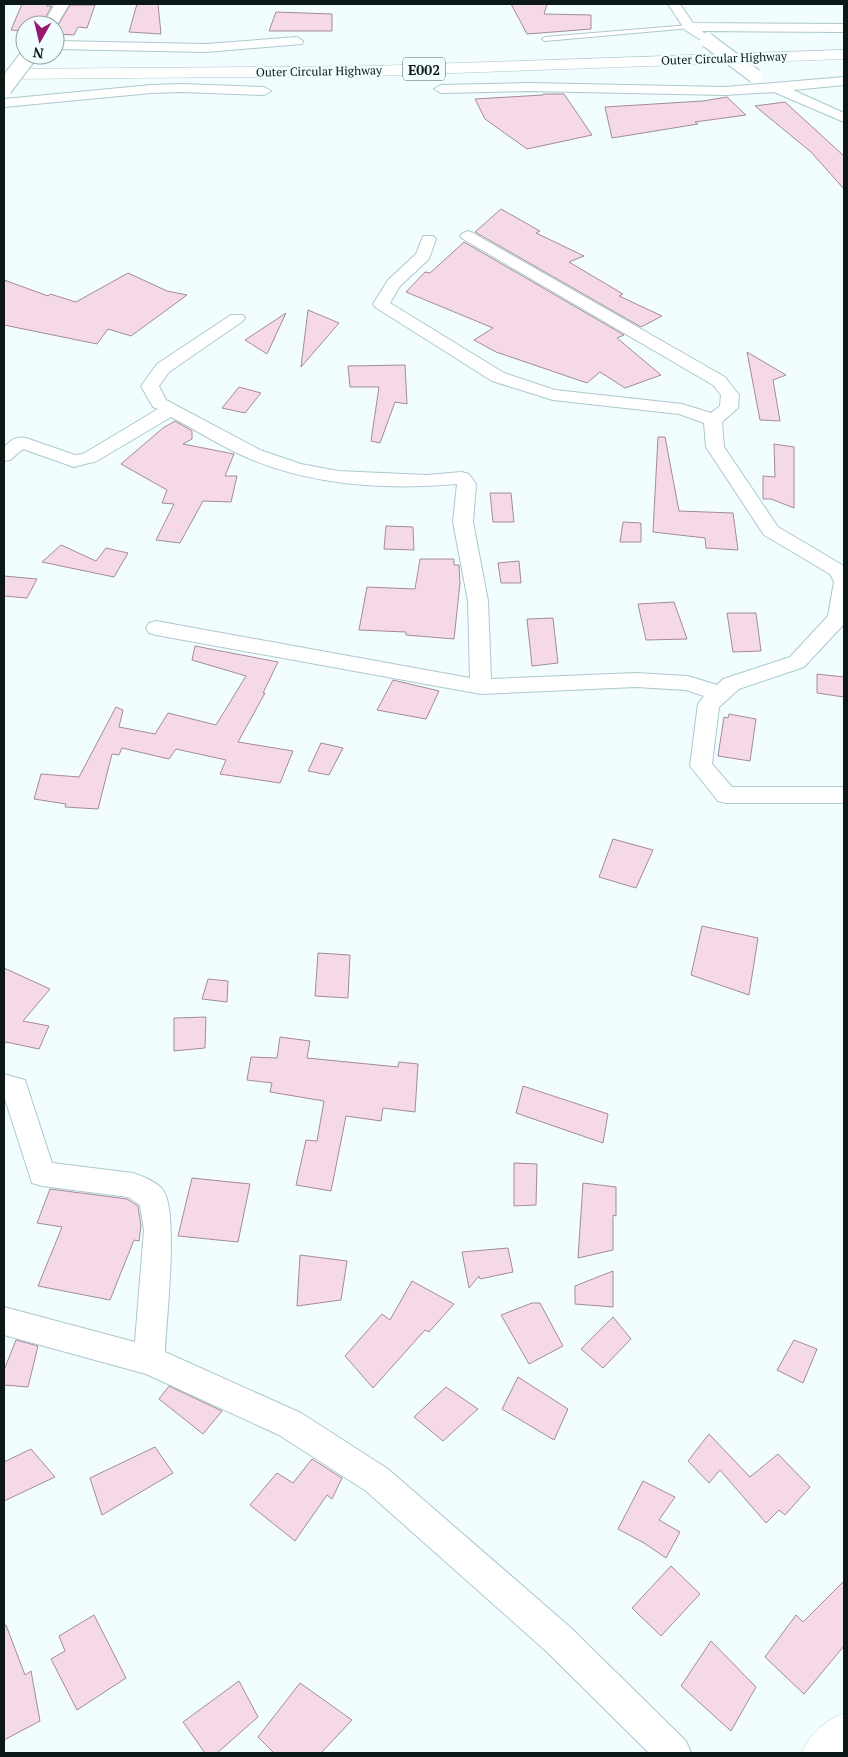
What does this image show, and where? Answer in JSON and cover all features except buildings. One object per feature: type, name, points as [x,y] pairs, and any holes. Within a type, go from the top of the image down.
[{"type":"main road","points":[[56,15],[62,4]]},
{"type":"main road","name":"Outer Circular Highway","points":[[4,63],[366,60],[844,45]]},
{"type":"main road","name":"Outer Circular Highway","points":[[4,74],[362,71],[844,54]]},
{"type":"main road","points":[[4,88],[21,65]]},
{"type":"main road","points":[[822,1753],[844,1733]]},
{"type":"street","points":[[674,4],[689,27],[755,76],[844,118]]},
{"type":"street","points":[[689,27],[844,28]]},
{"type":"street","points":[[65,45],[206,48],[296,41]]},
{"type":"street","points":[[441,89],[529,87],[685,91],[777,88],[844,81]]},
{"type":"street","points":[[4,103],[158,89],[264,91]]},
{"type":"street","points":[[468,236],[718,381],[730,395],[729,408],[713,420]]},
{"type":"street","points":[[428,239],[423,256],[394,283],[381,304],[498,377],[553,395],[682,409],[713,420]]},
{"type":"street","points":[[237,318],[163,368],[150,386],[159,403],[254,454],[297,469],[338,477],[426,481],[462,478],[467,484],[463,522],[478,601],[481,687]]},
{"type":"street","points":[[4,456],[20,442],[74,461],[89,458],[171,409]]},
{"type":"street","points":[[713,420],[715,447],[771,531],[837,570],[844,582],[838,618],[797,662],[731,684],[709,704],[701,766],[726,795],[844,795]]},
{"type":"street","points":[[156,628],[481,687],[636,680],[688,683],[720,694]]},
{"type":"street","points":[[4,1085],[16,1088],[42,1174],[133,1185],[153,1198],[158,1230],[149,1360]]},
{"type":"street","points":[[4,1321],[149,1360],[290,1424],[377,1480],[558,1639],[674,1753]]},
{"type":"lane","points":[[545,39],[689,27]]}]
